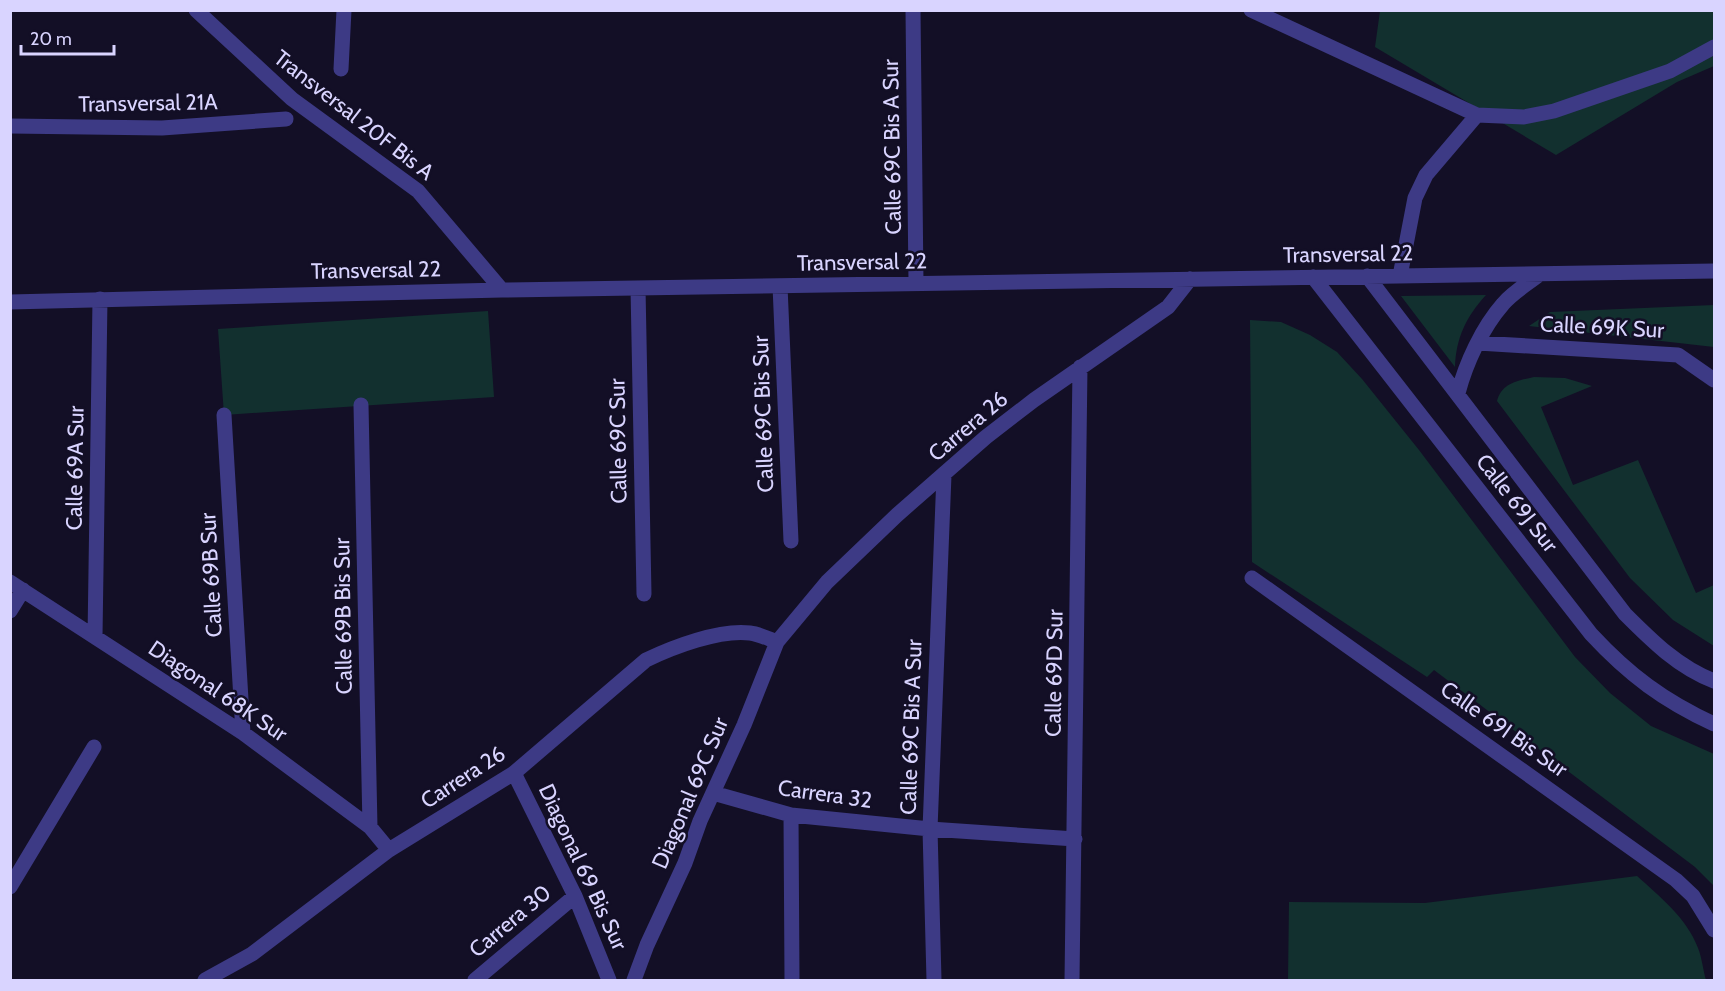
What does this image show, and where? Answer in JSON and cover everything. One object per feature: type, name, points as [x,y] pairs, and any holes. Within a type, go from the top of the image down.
[{"type":"street","name":"Transversal 20F Bis A","points":[[196,10],[292,99],[418,191],[502,290]]},
{"type":"street","points":[[341,69],[344,10]]},
{"type":"street","name":"Calle 69C Bis A Sur","points":[[913,10],[916,283]]},
{"type":"street","points":[[1251,10],[1477,115],[1524,117],[1554,111],[1670,71],[1714,47]]},
{"type":"street","points":[[1400,276],[1415,198],[1426,175],[1477,115]]},
{"type":"street","name":"Transversal 21A","points":[[10,126],[162,128],[286,119]]},
{"type":"street","name":"Transversal 22","points":[[10,302],[502,290],[1714,271]]},
{"type":"street","points":[[1458,393],[1464,372],[1478,343],[1503,303],[1540,274]]},
{"type":"street","name":"Calle 69J Sur","points":[[1367,276],[1625,614],[1656,645],[1683,665],[1714,681]]},
{"type":"street","name":"Calle 69J Sur","points":[[1313,277],[1597,641],[1641,682],[1671,702],[1714,724]]},
{"type":"street","name":"Carrera 26","points":[[791,627],[827,582],[859,550],[986,437],[1080,367],[1168,307],[1190,279]]},
{"type":"street","name":"Calle 69C Bis Sur","points":[[780,286],[790,541]]},
{"type":"street","name":"Calle 69C Sur","points":[[638,288],[644,594]]},
{"type":"street","name":"Calle 69A Sur","points":[[95,637],[100,299]]},
{"type":"street","name":"Calle 69K Sur","points":[[1478,343],[1678,355],[1714,380]]},
{"type":"street","name":"Calle 69D Sur","points":[[1072,981],[1080,367]]},
{"type":"street","name":"Calle 69B Bis Sur","points":[[361,405],[370,827]]},
{"type":"street","name":"Calle 69B Sur","points":[[224,415],[243,733]]},
{"type":"street","name":"Calle 69C Bis A Sur","points":[[934,981],[930,829],[944,475]]},
{"type":"street","name":"Calle 69I Bis Sur","points":[[1252,578],[1676,879],[1693,896],[1714,930]]},
{"type":"street","points":[[10,611],[17,586]]},
{"type":"street","name":"Diagonal 68K Sur","points":[[17,586],[243,733],[370,827],[389,850]]},
{"type":"street","name":"Diagonal 69C Sur","points":[[634,981],[647,945],[685,863],[777,642],[791,627]]},
{"type":"street","name":"Carrera 26","points":[[205,981],[252,954],[389,850],[514,773],[646,660],[687,643],[750,633],[777,642]]},
{"type":"street","points":[[10,887],[94,747]]},
{"type":"street","name":"Diagonal 69 Bis Sur","points":[[514,773],[575,896],[609,981]]},
{"type":"street","name":"Carrera 32","points":[[713,793],[791,815],[930,829],[1075,839]]},
{"type":"street","points":[[791,815],[792,981]]},
{"type":"street","name":"Carrera 30","points":[[475,981],[575,896]]},
{"type":"green space","points":[[1380,11],[1714,11],[1714,66],[1677,82],[1556,155],[1375,47]]},
{"type":"green space","points":[[1486,295],[1463,328],[1457,347],[1455,367],[1401,296]]},
{"type":"green space","points":[[1714,305],[1714,347],[1529,326],[1550,312]]},
{"type":"green space","points":[[488,311],[494,397],[224,415],[218,329]]},
{"type":"green space","points":[[1250,320],[1281,322],[1310,335],[1337,352],[1362,379],[1419,450],[1575,657],[1610,693],[1651,726],[1714,754],[1714,886],[1695,867],[1434,670],[1427,677],[1252,562]]},
{"type":"green space","points":[[1534,377],[1565,378],[1592,386],[1541,407],[1573,485],[1638,460],[1696,593],[1714,585],[1714,646],[1673,620],[1630,578],[1497,401],[1506,387]]},
{"type":"green space","points":[[1637,876],[1672,908],[1687,927],[1701,956],[1706,980],[1288,980],[1289,902],[1425,903]]}]
